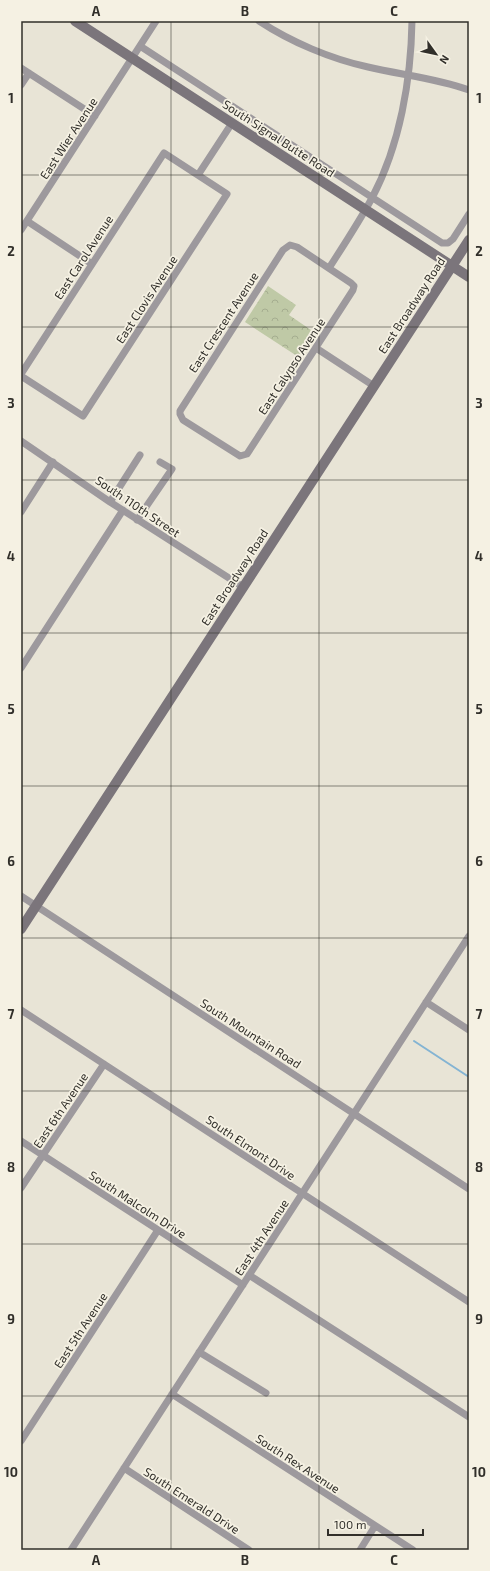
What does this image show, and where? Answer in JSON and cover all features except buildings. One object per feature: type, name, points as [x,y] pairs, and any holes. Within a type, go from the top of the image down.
[{"type":"main road","name":"South Signal Butte Road","points":[[76,21],[469,277]]},
{"type":"main road","name":"East Broadway Road","points":[[21,929],[469,240]]},
{"type":"street","name":"East Wier Avenue","points":[[21,230],[156,21]]},
{"type":"street","points":[[259,21],[298,42],[331,56],[367,67],[452,84],[469,90]]},
{"type":"street","points":[[329,268],[365,210],[380,179],[398,125],[408,75],[412,21]]},
{"type":"street","name":"South Signal Butte Road","points":[[140,46],[442,243],[448,243]]},
{"type":"street","points":[[21,68],[95,116]]},
{"type":"street","points":[[21,85],[29,73]]},
{"type":"street","points":[[198,175],[232,123]]},
{"type":"street","name":"East Carol Avenue","points":[[21,375],[164,153],[198,175]]},
{"type":"street","name":"East Clovis Avenue","points":[[21,375],[83,416],[227,194],[198,175]]},
{"type":"street","name":"East Broadway Road","points":[[448,243],[453,239],[469,214]]},
{"type":"street","points":[[27,221],[92,264]]},
{"type":"street","name":"East Crescent Avenue","points":[[243,456],[236,455],[183,420],[180,414],[182,407],[283,250],[290,245],[297,247],[329,268]]},
{"type":"street","name":"East Calypso Avenue","points":[[243,456],[249,451],[351,294],[354,286],[329,268]]},
{"type":"street","points":[[316,348],[374,386]]},
{"type":"street","name":"South 110th Street","points":[[21,441],[110,502],[243,587]]},
{"type":"street","points":[[110,502],[140,455]]},
{"type":"street","points":[[21,512],[53,462]]},
{"type":"street","points":[[138,520],[172,469],[160,462]]},
{"type":"street","points":[[21,668],[123,510]]},
{"type":"street","name":"South Mountain Road","points":[[21,896],[469,1189]]},
{"type":"street","name":"East 4th Avenue","points":[[71,1550],[469,936]]},
{"type":"street","points":[[426,1002],[469,1030]]},
{"type":"street","name":"South Elmont Drive","points":[[21,1010],[469,1302]]},
{"type":"street","name":"East 6th Avenue","points":[[21,1188],[104,1064]]},
{"type":"street","name":"South Malcolm Drive","points":[[21,1141],[243,1285]]},
{"type":"street","name":"East 5th Avenue","points":[[22,1437],[158,1230]]},
{"type":"street","points":[[249,1275],[469,1417]]},
{"type":"street","points":[[199,1352],[266,1393]]},
{"type":"street","name":"South Rex Avenue","points":[[172,1394],[412,1550]]},
{"type":"street","name":"South Emerald Drive","points":[[124,1468],[249,1550]]},
{"type":"street","points":[[360,1550],[375,1526]]},
{"type":"green space","points":[[268,286],[296,305],[289,315],[311,330],[304,342],[304,351],[297,356],[245,322]]},
{"type":"waterway","points":[[414,1041],[469,1077]]}]
